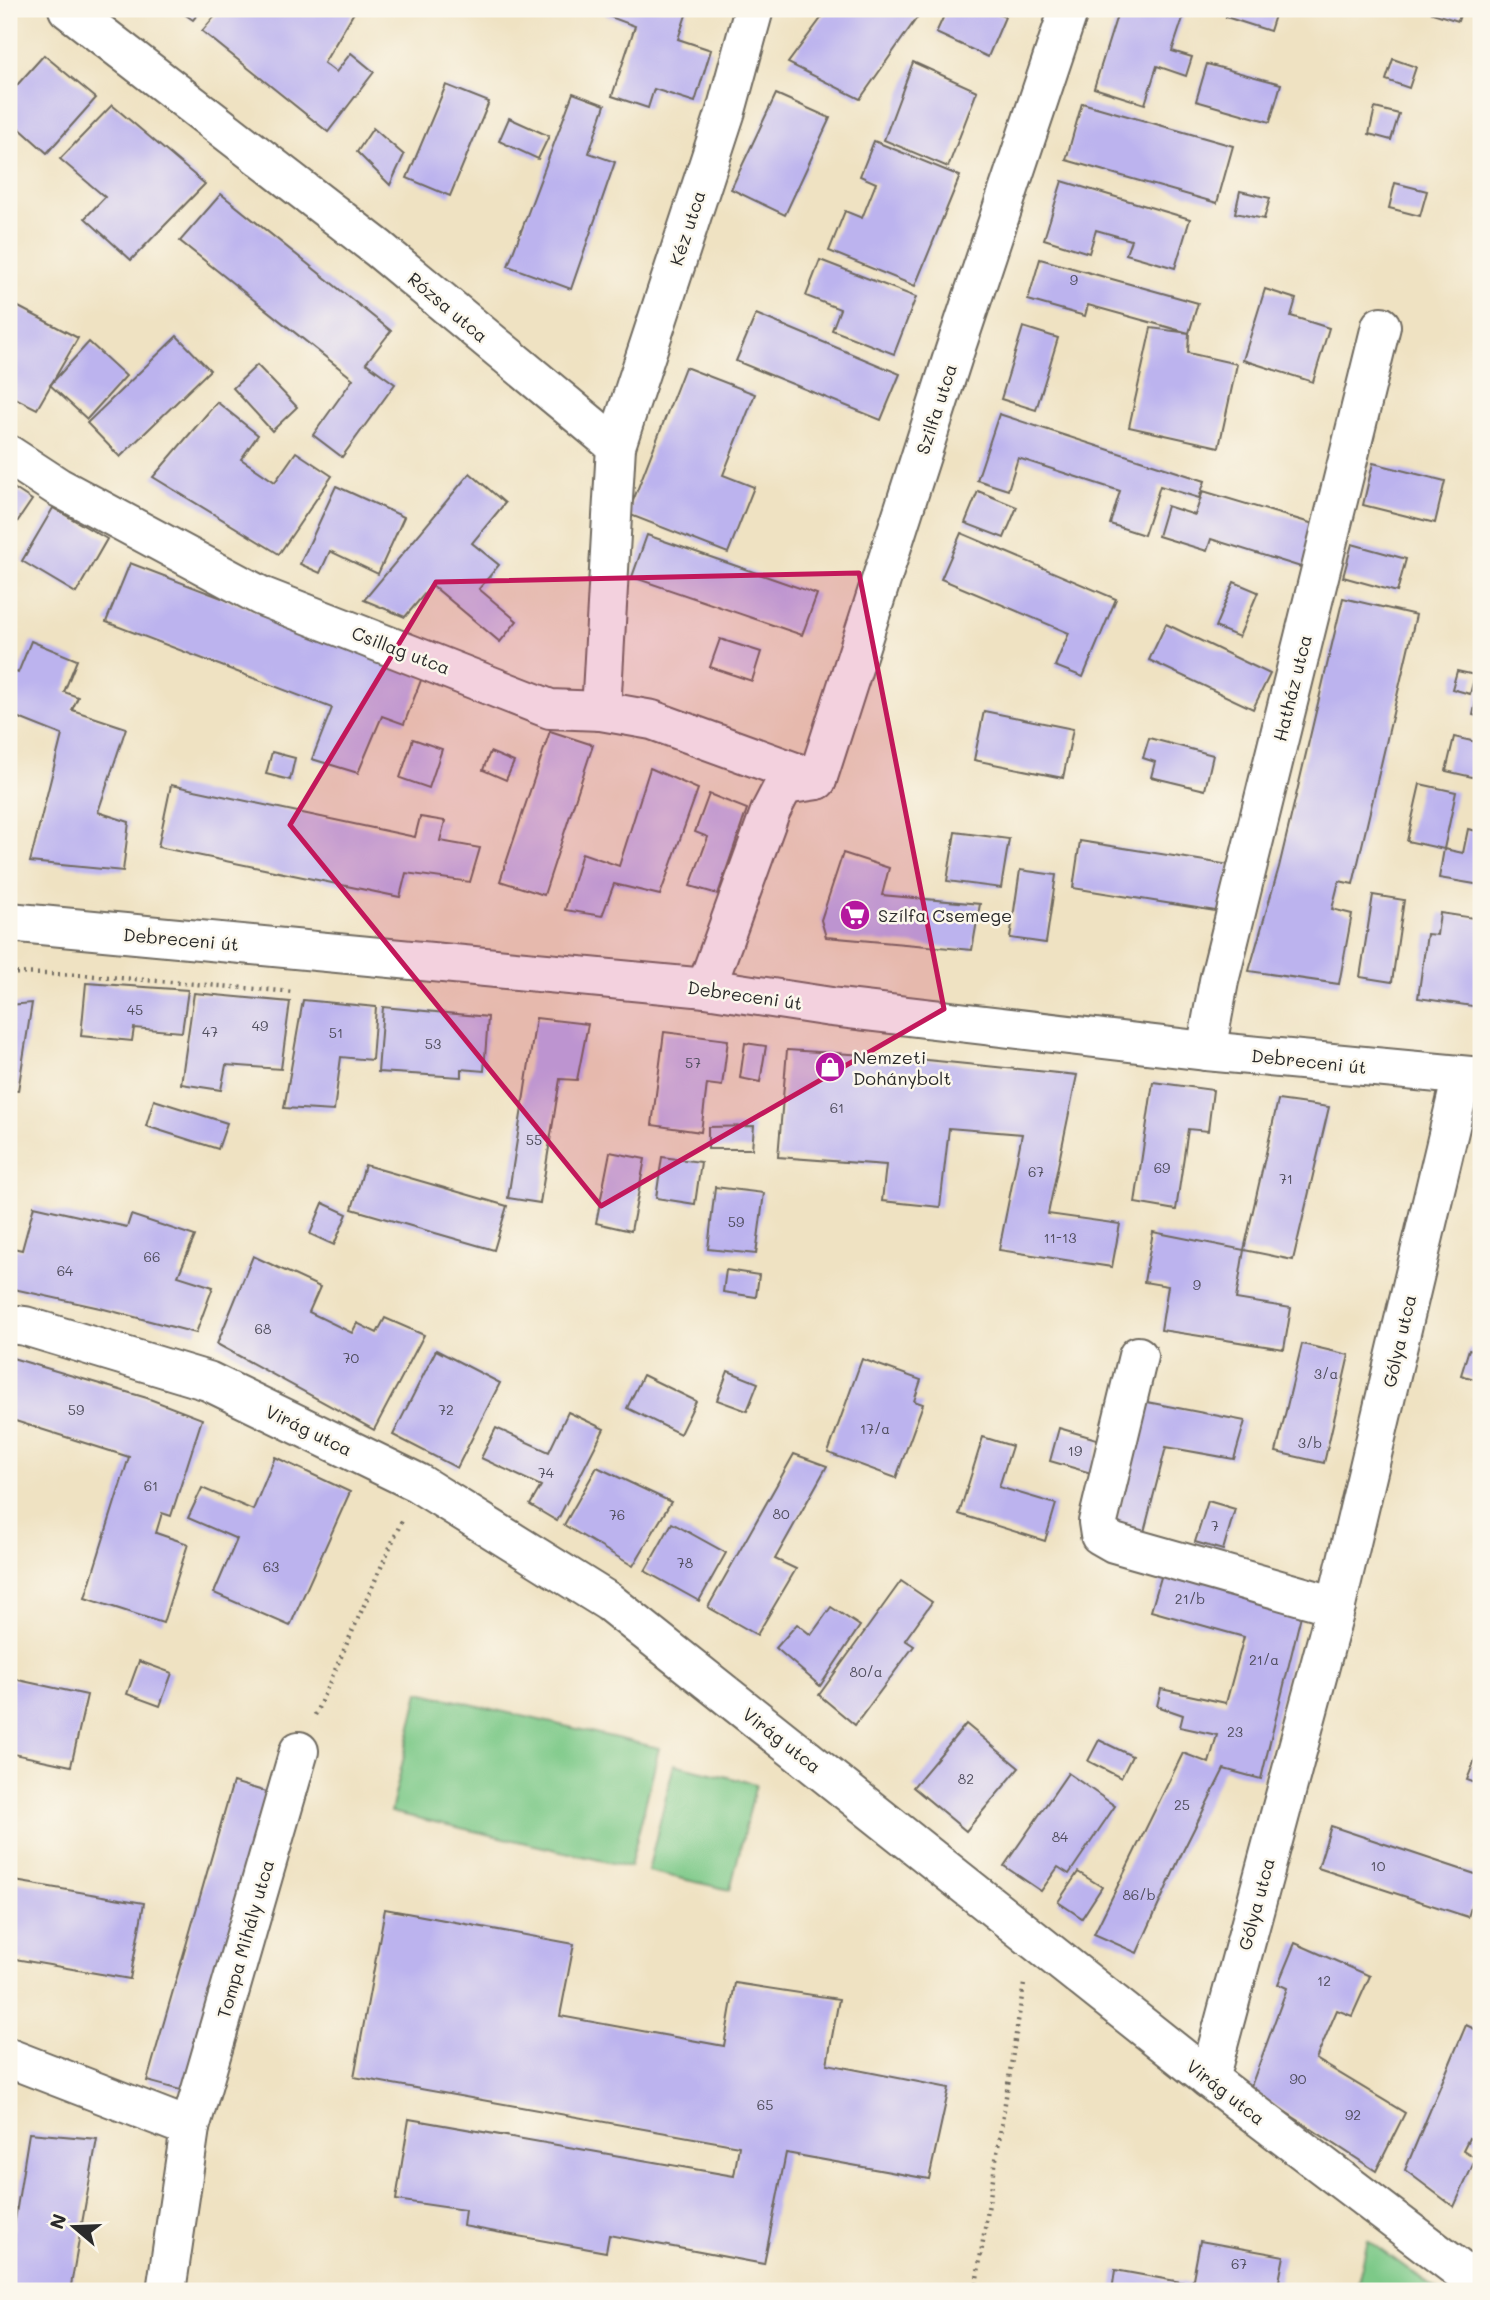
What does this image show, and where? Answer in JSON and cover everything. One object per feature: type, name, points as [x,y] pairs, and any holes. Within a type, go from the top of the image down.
[{"type":"street","name":"Rózsa utca","points":[[68,9],[379,249],[616,446]]},
{"type":"street","name":"Kéz utca","points":[[616,446],[726,111],[754,9]]},
{"type":"street","name":"Szilfa utca","points":[[719,990],[788,821],[954,353],[1069,9]]},
{"type":"street","name":"Hatház utca","points":[[1206,1051],[1219,981],[1381,326]]},
{"type":"street","points":[[601,711],[616,446]]},
{"type":"street","name":"Csillag utca","points":[[9,455],[58,487],[261,596],[550,709],[601,711],[652,720],[801,783]]},
{"type":"street","name":"Debreceni út","points":[[9,922],[719,990],[831,1007],[1206,1051],[1471,1076]]},
{"type":"street","name":"Gólya utca","points":[[1209,2079],[1336,1606],[1471,1076]]},
{"type":"street","name":"Virág utca","points":[[9,1324],[25,1326],[208,1381],[418,1483],[609,1602],[1209,2079],[1481,2286]]},
{"type":"street","points":[[1138,1356],[1098,1522],[1100,1535],[1114,1543],[1336,1606]]},
{"type":"street","name":"Tompa Mihály utca","points":[[166,2291],[190,2127],[299,1751]]},
{"type":"street","points":[[9,2058],[190,2127]]},
{"type":"path","points":[[9,973],[84,975]]},
{"type":"path","points":[[299,1751],[418,1483]]},
{"type":"path","points":[[975,2291],[1031,1938]]},
{"type":"highlighted area","points":[[859,573],[944,1009],[601,1206],[290,825],[436,582]]},
{"type":"green space","points":[[419,1692],[659,1748],[630,1867],[391,1812]]},
{"type":"green space","points":[[674,1764],[756,1784],[730,1890],[648,1871]]},
{"type":"green space","points":[[1368,2240],[1438,2291],[1356,2291]]},
{"type":"building","points":[[177,9],[202,9],[193,20]]},
{"type":"building","points":[[221,9],[356,9],[324,63],[336,72],[351,53],[374,72],[328,132],[202,31]]},
{"type":"building","points":[[607,9],[688,9],[678,39],[711,50],[695,102],[654,89],[648,108],[612,96],[635,26],[605,15]]},
{"type":"building","points":[[828,9],[923,9],[860,99],[788,63]]},
{"type":"building","points":[[947,9],[987,9],[1005,17],[988,57],[936,33]]},
{"type":"building","points":[[1119,9],[1186,9],[1172,51],[1192,57],[1186,76],[1157,66],[1145,104],[1094,88]]},
{"type":"building","points":[[1229,9],[1277,9],[1270,31],[1226,17]]},
{"type":"building","points":[[1434,9],[1462,9],[1458,21],[1432,13]]},
{"type":"building","points":[[44,55],[96,98],[47,153],[9,119],[9,94]]},
{"type":"building","points":[[1393,59],[1416,67],[1409,88],[1386,80]]},
{"type":"building","points":[[913,62],[977,91],[948,167],[884,140]]},
{"type":"building","points":[[1207,64],[1281,84],[1270,122],[1196,101]]},
{"type":"building","points":[[446,85],[489,102],[450,196],[407,178]]},
{"type":"building","points":[[573,93],[605,105],[589,153],[615,162],[571,289],[508,266]]},
{"type":"building","points":[[776,94],[830,118],[785,215],[731,189]]},
{"type":"building","points":[[1082,103],[1233,146],[1217,203],[1066,160]]},
{"type":"building","points":[[112,105],[205,184],[131,260],[85,218],[105,197],[60,159]]},
{"type":"building","points":[[1375,108],[1399,114],[1391,140],[1369,134]]},
{"type":"building","points":[[509,118],[549,136],[538,159],[499,141]]},
{"type":"building","points":[[373,128],[404,155],[390,185],[357,152]]},
{"type":"building","points":[[874,141],[960,176],[915,286],[829,251],[845,211],[862,218],[876,183],[860,176]]},
{"type":"building","points":[[1062,181],[1190,219],[1175,268],[1126,254],[1131,240],[1096,230],[1089,253],[1044,239]]},
{"type":"building","points":[[1395,183],[1427,191],[1420,216],[1389,208]]},
{"type":"building","points":[[1240,191],[1270,198],[1264,219],[1235,213]]},
{"type":"building","points":[[221,194],[391,331],[366,363],[395,384],[342,457],[313,435],[353,379],[180,241]]},
{"type":"building","points":[[1040,259],[1198,303],[1189,333],[1088,305],[1085,316],[1028,300]]},
{"type":"building","points":[[820,260],[916,297],[894,354],[832,330],[840,309],[806,296]]},
{"type":"building","points":[[1265,289],[1296,299],[1291,316],[1329,328],[1313,382],[1243,360]]},
{"type":"building","points":[[9,302],[78,338],[37,409],[9,395]]},
{"type":"building","points":[[756,314],[900,374],[881,420],[736,361]]},
{"type":"building","points":[[1023,327],[1058,338],[1036,410],[1001,399]]},
{"type":"building","points":[[1151,328],[1189,333],[1188,353],[1237,364],[1219,447],[1129,427]]},
{"type":"building","points":[[177,336],[210,370],[120,457],[87,423]]},
{"type":"building","points":[[89,342],[126,376],[87,419],[50,385]]},
{"type":"building","points":[[257,365],[297,407],[272,431],[233,388]]},
{"type":"building","points":[[685,367],[755,394],[723,475],[754,487],[728,553],[628,514]]},
{"type":"building","points":[[217,402],[258,435],[241,459],[275,482],[296,452],[332,476],[279,554],[153,477]]},
{"type":"building","points":[[999,414],[1205,481],[1199,498],[1160,486],[1144,535],[1110,524],[1120,491],[1018,458],[1008,490],[977,480]]},
{"type":"building","points":[[1373,463],[1445,481],[1435,523],[1363,505]]},
{"type":"building","points":[[470,473],[505,503],[472,543],[499,565],[479,589],[517,621],[500,642],[432,585],[405,617],[364,600]]},
{"type":"building","points":[[9,485],[32,500],[9,534]]},
{"type":"building","points":[[336,486],[404,517],[378,574],[330,551],[320,573],[300,564]]},
{"type":"building","points":[[978,491],[1017,507],[1004,538],[965,523]]},
{"type":"building","points":[[1203,491],[1317,525],[1304,568],[1211,539],[1207,551],[1158,536],[1167,506],[1195,515]]},
{"type":"building","points":[[53,508],[107,539],[76,593],[22,561]]},
{"type":"building","points":[[961,533],[1116,599],[1083,677],[1055,666],[1069,633],[941,579]]},
{"type":"building","points":[[647,535],[817,594],[802,635],[632,577]]},
{"type":"building","points":[[1352,544],[1406,559],[1397,592],[1343,577]]},
{"type":"building","points":[[130,563],[423,675],[404,724],[382,716],[358,773],[312,759],[332,708],[106,622]]},
{"type":"building","points":[[1234,582],[1258,592],[1239,637],[1215,627]]},
{"type":"building","points":[[1343,598],[1416,615],[1353,884],[1339,881],[1332,909],[1352,914],[1339,984],[1249,971],[1279,867]]},
{"type":"building","points":[[1166,624],[1270,674],[1253,709],[1149,660]]},
{"type":"building","points":[[720,639],[761,652],[752,681],[710,667]]},
{"type":"building","points":[[31,641],[77,660],[64,692],[78,697],[72,710],[126,728],[98,812],[129,822],[123,871],[30,862],[62,735],[9,714],[9,669],[18,673]]},
{"type":"building","points":[[1457,671],[1475,675],[1470,694],[1452,689]]},
{"type":"building","points":[[1481,682],[1481,717],[1473,715]]},
{"type":"building","points":[[984,711],[1073,729],[1063,778],[974,760]]},
{"type":"building","points":[[550,731],[593,745],[544,895],[500,881]]},
{"type":"building","points":[[1454,737],[1481,743],[1481,779],[1446,771]]},
{"type":"building","points":[[1149,738],[1213,755],[1205,790],[1151,777],[1155,762],[1143,758]]},
{"type":"building","points":[[413,739],[442,749],[429,788],[400,778]]},
{"type":"building","points":[[272,752],[295,758],[290,780],[266,774]]},
{"type":"building","points":[[490,752],[514,762],[506,780],[483,770]]},
{"type":"building","points":[[650,768],[698,789],[660,895],[614,884],[602,916],[565,910],[582,853],[619,866]]},
{"type":"building","points":[[1420,784],[1456,792],[1444,849],[1407,841]]},
{"type":"building","points":[[171,785],[415,837],[420,817],[445,821],[440,841],[480,848],[470,882],[406,873],[400,897],[158,847]]},
{"type":"building","points":[[709,794],[747,809],[718,894],[690,886],[708,837],[695,832]]},
{"type":"building","points":[[1468,829],[1481,832],[1481,885],[1439,878],[1444,849],[1463,853]]},
{"type":"building","points":[[955,832],[1009,839],[1001,888],[947,881]]},
{"type":"building","points":[[1080,841],[1230,865],[1222,912],[1073,888]]},
{"type":"building","points":[[843,853],[889,868],[882,895],[980,904],[972,950],[826,937],[821,920]]},
{"type":"building","points":[[1020,870],[1056,875],[1046,943],[1010,938]]},
{"type":"building","points":[[1373,895],[1404,900],[1392,982],[1360,977]]},
{"type":"building","points":[[1440,913],[1481,919],[1479,1007],[1418,998],[1427,934],[1437,935]]},
{"type":"building","points":[[86,983],[188,990],[182,1032],[134,1028],[132,1041],[81,1036]]},
{"type":"building","points":[[194,993],[290,1002],[281,1069],[226,1065],[221,1090],[181,1084]]},
{"type":"building","points":[[303,1000],[376,1007],[372,1060],[341,1057],[334,1111],[284,1108]]},
{"type":"building","points":[[32,1003],[18,1091],[9,1090],[9,1005]]},
{"type":"building","points":[[383,1007],[488,1017],[484,1071],[461,1069],[461,1077],[378,1072]]},
{"type":"building","points":[[536,1018],[588,1024],[577,1080],[560,1079],[540,1203],[508,1198]]},
{"type":"building","points":[[664,1032],[728,1040],[722,1086],[707,1084],[701,1132],[652,1125]]},
{"type":"building","points":[[745,1043],[766,1046],[760,1082],[740,1078]]},
{"type":"building","points":[[787,1050],[897,1057],[1077,1075],[1048,1214],[1120,1224],[1112,1267],[999,1250],[1022,1134],[949,1128],[940,1207],[882,1201],[886,1165],[778,1157]]},
{"type":"building","points":[[1153,1082],[1213,1090],[1208,1131],[1188,1129],[1176,1210],[1135,1203]]},
{"type":"building","points":[[154,1100],[227,1123],[218,1149],[146,1126]]},
{"type":"building","points":[[1278,1100],[1329,1107],[1293,1260],[1244,1250]]},
{"type":"building","points":[[754,1126],[752,1149],[708,1149],[708,1127]]},
{"type":"building","points":[[610,1152],[645,1159],[631,1231],[596,1223]]},
{"type":"building","points":[[662,1157],[701,1162],[695,1204],[656,1198]]},
{"type":"building","points":[[365,1165],[507,1206],[494,1250],[352,1209]]},
{"type":"building","points":[[715,1187],[764,1193],[756,1254],[708,1249]]},
{"type":"building","points":[[323,1203],[347,1214],[334,1245],[310,1234]]},
{"type":"building","points":[[34,1206],[127,1227],[131,1215],[195,1236],[178,1276],[213,1287],[196,1333],[9,1288],[9,1247],[22,1250]]},
{"type":"building","points":[[1153,1232],[1244,1250],[1236,1299],[1291,1308],[1284,1349],[1161,1330],[1168,1286],[1144,1282]]},
{"type":"building","points":[[253,1256],[320,1287],[309,1312],[352,1333],[357,1323],[377,1333],[385,1318],[424,1335],[374,1430],[217,1344]]},
{"type":"building","points":[[726,1270],[759,1275],[756,1297],[723,1292]]},
{"type":"building","points":[[1302,1344],[1349,1355],[1324,1463],[1276,1452]]},
{"type":"building","points":[[1469,1349],[1481,1352],[1481,1381],[1461,1375]]},
{"type":"building","points":[[436,1350],[500,1383],[457,1468],[393,1435]]},
{"type":"building","points":[[9,1357],[147,1398],[202,1419],[171,1516],[162,1513],[156,1533],[188,1544],[163,1623],[85,1598],[129,1457],[9,1419]]},
{"type":"building","points":[[862,1359],[921,1380],[914,1401],[923,1404],[896,1478],[828,1453]]},
{"type":"building","points":[[728,1371],[758,1383],[747,1411],[717,1400]]},
{"type":"building","points":[[643,1375],[696,1401],[680,1434],[627,1408]]},
{"type":"building","points":[[1147,1402],[1245,1421],[1234,1459],[1166,1447],[1143,1536],[1115,1527]]},
{"type":"building","points":[[568,1412],[604,1429],[557,1521],[530,1505],[541,1486],[481,1458],[496,1428],[549,1452]]},
{"type":"building","points":[[1059,1428],[1100,1440],[1091,1473],[1050,1461]]},
{"type":"building","points":[[983,1437],[1012,1446],[999,1487],[1056,1504],[1045,1541],[959,1514]]},
{"type":"building","points":[[794,1454],[827,1466],[775,1559],[796,1569],[757,1635],[708,1607]]},
{"type":"building","points":[[275,1457],[350,1492],[290,1626],[214,1593],[237,1539],[188,1518],[202,1488],[253,1510]]},
{"type":"building","points":[[597,1467],[671,1502],[633,1566],[564,1525]]},
{"type":"building","points":[[1208,1501],[1235,1509],[1223,1550],[1195,1542]]},
{"type":"building","points":[[672,1523],[726,1553],[699,1601],[645,1571]]},
{"type":"building","points":[[1164,1567],[1304,1603],[1261,1779],[1224,1769],[1181,1855],[1137,1953],[1094,1934],[1183,1753],[1209,1763],[1217,1735],[1180,1727],[1183,1715],[1157,1706],[1161,1689],[1226,1703],[1244,1637],[1151,1611]]},
{"type":"building","points":[[901,1581],[932,1602],[905,1640],[914,1646],[855,1725],[819,1695]]},
{"type":"building","points":[[831,1607],[860,1626],[820,1686],[776,1648],[797,1624],[811,1635]]},
{"type":"building","points":[[139,1661],[172,1673],[160,1706],[127,1694]]},
{"type":"building","points":[[9,1678],[87,1695],[71,1766],[9,1753]]},
{"type":"building","points":[[966,1724],[1019,1768],[966,1831],[913,1787]]},
{"type":"building","points":[[1099,1740],[1132,1756],[1121,1778],[1088,1761]]},
{"type":"building","points":[[1481,1744],[1481,1785],[1467,1780]]},
{"type":"building","points":[[1068,1773],[1115,1806],[1069,1874],[1058,1867],[1041,1891],[1004,1866]]},
{"type":"building","points":[[233,1782],[270,1793],[184,2091],[147,2081]]},
{"type":"building","points":[[1331,1826],[1481,1876],[1468,1917],[1318,1868]]},
{"type":"building","points":[[1078,1872],[1102,1887],[1082,1918],[1058,1902]]},
{"type":"building","points":[[9,1880],[144,1903],[130,1979],[9,1958]]},
{"type":"building","points":[[385,1909],[574,1944],[560,2016],[724,2046],[735,1983],[839,1999],[827,2064],[949,2088],[929,2179],[786,2153],[764,2264],[609,2235],[606,2252],[463,2226],[465,2210],[396,2200],[409,2119],[734,2176],[739,2146],[354,2077]]},
{"type":"building","points":[[1295,1943],[1370,1976],[1352,2016],[1337,2010],[1316,2059],[1405,2113],[1376,2171],[1250,2089],[1287,1988],[1278,1984]]},
{"type":"building","points":[[1466,2025],[1481,2032],[1481,2145],[1469,2138],[1463,2150],[1476,2158],[1454,2207],[1405,2170]]},
{"type":"building","points":[[29,2133],[97,2139],[70,2291],[9,2291],[9,2257]]},
{"type":"building","points":[[1200,2241],[1284,2256],[1277,2291],[1112,2291],[1115,2270],[1192,2284]]},
{"type":"place","name":"Szílfa Csemege","points":[[855,915]]},
{"type":"place","name":"Nemzeti Dohánybolt","points":[[830,1067]]}]
